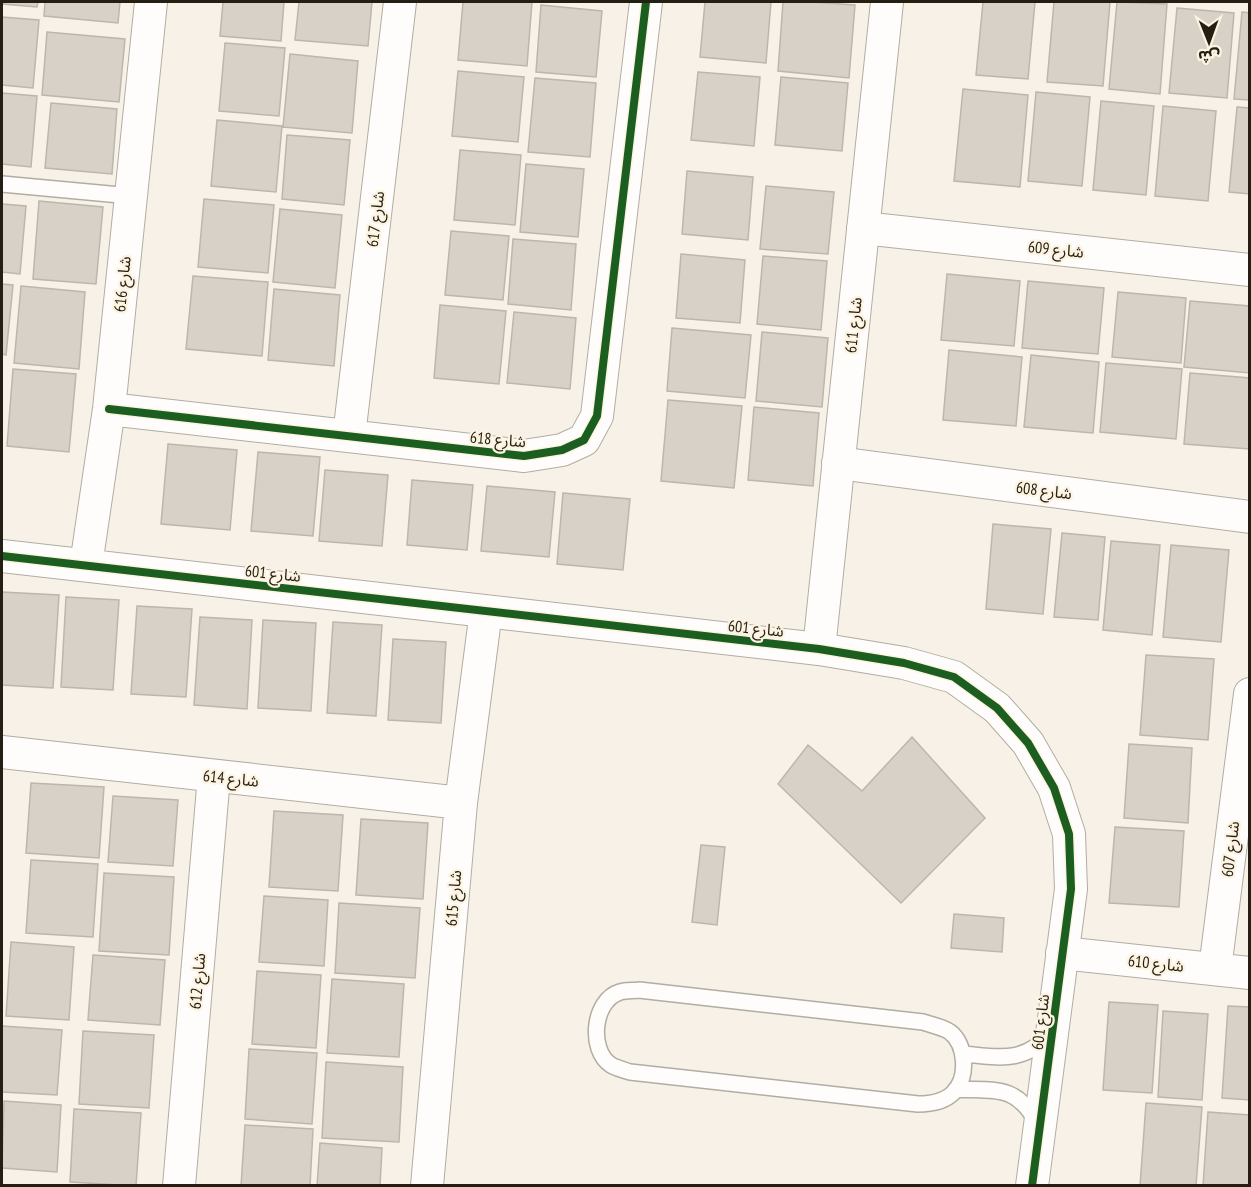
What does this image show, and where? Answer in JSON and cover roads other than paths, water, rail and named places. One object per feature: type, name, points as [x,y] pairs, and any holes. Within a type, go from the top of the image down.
[{"type":"street","name":"شارع 616","points":[[86,565],[109,409],[151,2]]},
{"type":"street","name":"شارع 617","points":[[349,436],[400,2]]},
{"type":"street","name":"شارع 618","points":[[109,409],[524,456],[562,450],[584,440],[597,416],[646,2]]},
{"type":"street","name":"شارع 611","points":[[819,649],[887,2]]},
{"type":"street","name":"شارع 609","points":[[863,228],[1250,270]]},
{"type":"street","name":"شارع 608","points":[[838,463],[1250,517]]},
{"type":"street","name":"شارع 601","points":[[2,556],[819,649],[904,663],[954,677],[997,708],[1028,743],[1054,788],[1069,834],[1071,889],[1032,1185]]},
{"type":"street","name":"شارع 615","points":[[428,1185],[461,803],[486,611]]},
{"type":"street","name":"شارع 607","points":[[1215,969],[1250,694]]},
{"type":"street","name":"شارع 614","points":[[2,752],[461,803]]},
{"type":"street","name":"شارع 612","points":[[179,1185],[214,776]]},
{"type":"street","name":"شارع 610","points":[[1062,953],[1250,973]]},
{"type":"lane","points":[[2,184],[131,196]]},
{"type":"lane","points":[[639,990],[923,1022],[949,1031],[960,1044],[963,1054],[961,1082],[956,1089],[942,1100],[918,1104],[630,1072],[611,1065],[601,1053],[597,1038],[598,1018],[606,1002],[619,992],[639,990]]},
{"type":"lane","points":[[963,1054],[1015,1056],[1039,1046],[1052,1030]]},
{"type":"lane","points":[[956,1089],[1004,1092],[1013,1095],[1029,1108],[1039,1127]]}]
